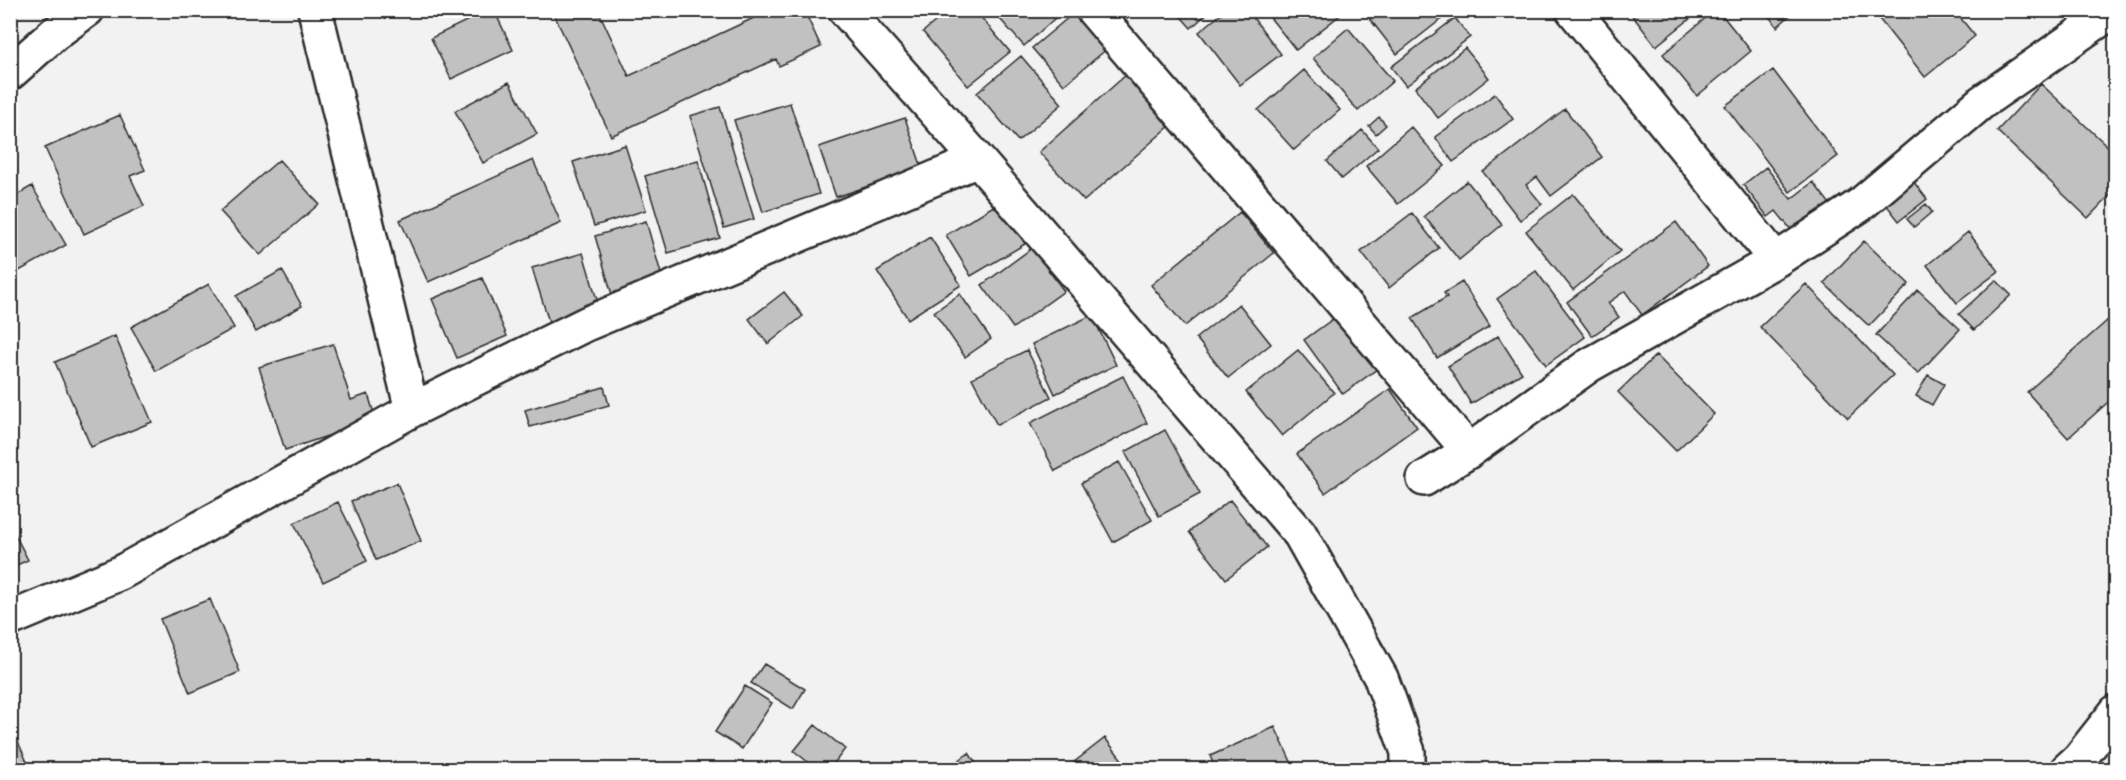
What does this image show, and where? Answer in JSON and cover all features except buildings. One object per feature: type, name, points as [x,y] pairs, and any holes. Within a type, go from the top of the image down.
[{"type":"street","points":[[10,73],[50,22],[87,10]]},
{"type":"street","points":[[315,10],[411,410]]},
{"type":"street","points":[[845,10],[978,160],[1300,534],[1381,678],[1408,752],[1408,770]]},
{"type":"street","points":[[1093,10],[1469,452]]},
{"type":"street","points":[[1573,10],[1776,260]]},
{"type":"street","points":[[1424,479],[1469,452],[1588,366],[1776,260],[1860,204],[1982,102],[2114,10]]},
{"type":"street","points":[[10,619],[120,573],[411,410],[586,324],[978,160]]},
{"type":"street","points":[[2067,770],[2079,759],[2115,712]]}]
